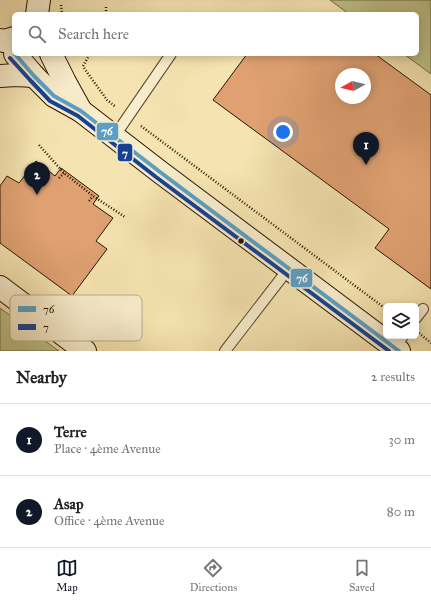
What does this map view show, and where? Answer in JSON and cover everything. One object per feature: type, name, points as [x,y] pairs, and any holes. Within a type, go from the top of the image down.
[{"type":"street","points":[[19,56],[34,76],[54,96],[81,111],[289,268],[399,345]]},
{"type":"street","points":[[52,56],[81,111]]},
{"type":"street","points":[[0,76],[34,76]]},
{"type":"street","points":[[0,287],[11,295]]},
{"type":"street","points":[[72,341],[85,351]]},
{"type":"lane","points":[[114,137],[171,56]]},
{"type":"lane","points":[[225,351],[289,268]]},
{"type":"lane","points":[[419,314],[423,309]]},
{"type":"path","points":[[106,7],[106,12]]},
{"type":"path","points":[[89,56],[83,66],[107,100],[383,307]]},
{"type":"path","points":[[39,145],[64,173],[93,196],[125,217]]},
{"type":"path","points":[[59,178],[64,173]]},
{"type":"path","points":[[89,201],[93,196]]},
{"type":"path","points":[[419,334],[431,343]]},
{"type":"green space","points":[[330,0],[431,0],[431,74],[407,56],[419,56],[419,12],[346,12]]},
{"type":"green space","points":[[0,308],[10,315],[10,341],[45,341],[59,351],[0,351]]},
{"type":"building","points":[[246,56],[378,56],[431,95],[431,289],[375,248],[389,229],[213,100]]},
{"type":"building","points":[[36,161],[55,176],[61,168],[99,196],[93,204],[113,218],[96,241],[107,249],[73,295],[71,295],[0,243],[0,186],[7,176],[19,183]]},
{"type":"transit line","name":"76","points":[[17,56],[54,96],[81,111],[399,351]]},
{"type":"transit line","name":"7","points":[[10,58],[50,101],[78,116],[156,177],[389,351]]},
{"type":"place","name":"Terre","points":[[366,165]]},
{"type":"place","name":"Asap","points":[[37,195]]}]
